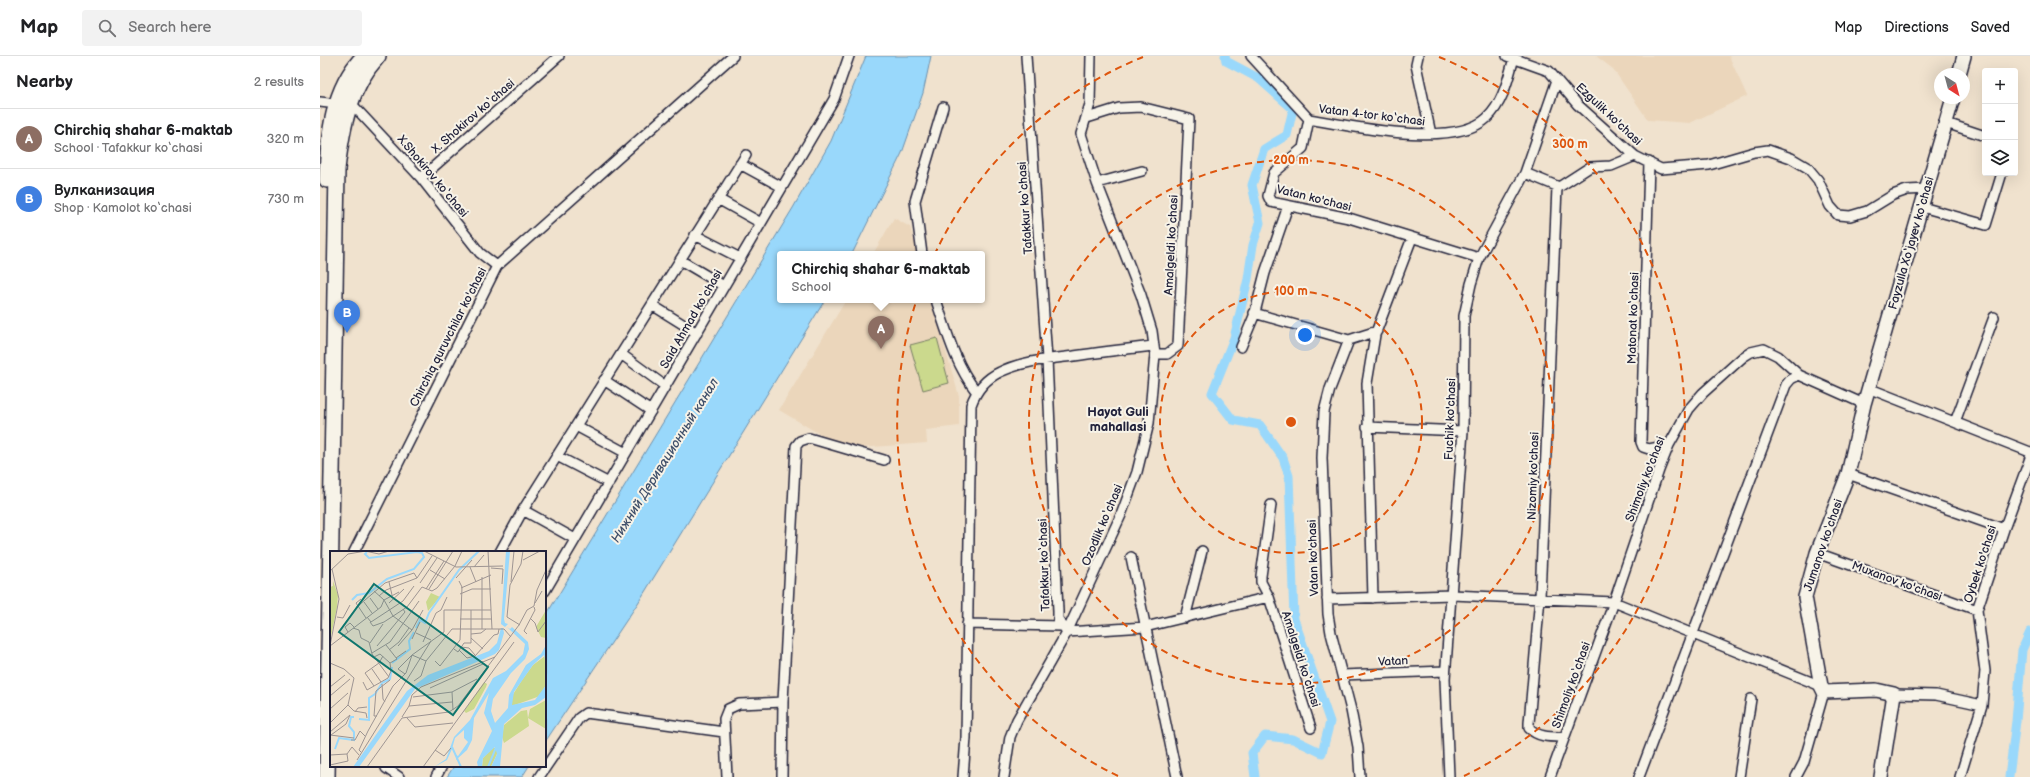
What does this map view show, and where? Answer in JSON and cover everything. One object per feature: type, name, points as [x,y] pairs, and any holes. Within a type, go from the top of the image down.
[{"type":"main road","points":[[320,618],[327,155],[343,103],[347,79],[364,56]]},
{"type":"main road","points":[[331,551],[337,169],[343,125],[343,103],[378,56]]},
{"type":"main road","points":[[327,777],[330,591]]},
{"type":"street","name":"X. Shokirov ko‘chasi","points":[[421,178],[559,56]]},
{"type":"street","name":"Chirchiq quruvchilar ko'chasi","points":[[354,551],[497,266],[733,56]]},
{"type":"street","name":"Said Ahmad ko‘chasi","points":[[546,589],[834,99],[850,56]]},
{"type":"street","name":"Tafakkur ko‘chasi","points":[[1026,56],[1048,359],[1058,611],[1064,629]]},
{"type":"street","name":"Ozodlik ko‘chasi","points":[[1064,629],[1121,515],[1137,472],[1149,423],[1154,350],[1152,331],[1141,295],[1097,183],[1081,134],[1090,104],[1091,56]]},
{"type":"street","points":[[1251,56],[1309,119]]},
{"type":"street","name":"Vatan 4-tor ko‘chasi","points":[[1418,56],[1416,65],[1431,134]]},
{"type":"street","points":[[1961,68],[1964,56]]},
{"type":"street","name":"Vatan 4-tor ko‘chasi","points":[[1309,119],[1364,128],[1431,134],[1473,127],[1487,118],[1498,104],[1504,91],[1510,57]]},
{"type":"street","name":"Ezgulik ko'chasi","points":[[1510,57],[1549,71],[1578,105],[1635,156],[1661,169],[1709,165],[1754,152],[1768,150],[1790,158],[1808,168],[1818,180],[1830,206],[1838,215],[1850,216],[1867,212],[1893,195],[1907,190],[1928,189]]},
{"type":"street","name":"Fuchik ko'chasi","points":[[1449,777],[1446,671],[1463,431],[1464,316],[1470,284],[1479,258],[1525,173],[1557,80]]},
{"type":"street","points":[[320,102],[343,103]]},
{"type":"street","name":"X.Shokirov ko‘chasi","points":[[343,103],[421,178],[480,253],[497,266]]},
{"type":"street","name":"Fayzulla Xo‘jayev ko‘chasi","points":[[1868,388],[1928,189],[1951,104]]},
{"type":"street","points":[[922,251],[915,201],[943,107]]},
{"type":"street","name":"Amalgeldi ko‘chasi","points":[[1087,118],[1119,108],[1141,107],[1189,119],[1178,346],[1167,354],[1154,350]]},
{"type":"street","name":"Vatan ko'chasi","points":[[1309,119],[1303,148],[1274,173],[1268,196],[1271,202],[1349,218],[1479,258]]},
{"type":"street","points":[[1946,123],[1982,135]]},
{"type":"street","points":[[501,551],[523,510],[746,155]]},
{"type":"street","points":[[1525,173],[1557,187],[1590,167],[1611,166],[1635,156]]},
{"type":"street","name":"Matonat ko‘chasi","points":[[1649,162],[1641,442],[1643,447],[1649,449],[1669,445]]},
{"type":"street","points":[[740,164],[782,187]]},
{"type":"street","points":[[1097,183],[1142,171]]},
{"type":"street","points":[[1922,207],[1986,225],[2001,176]]},
{"type":"street","name":"Nizomiy ko'chasi","points":[[1557,187],[1540,598],[1529,728],[1535,733],[1543,736],[1564,737]]},
{"type":"street","points":[[718,199],[761,223]]},
{"type":"street","points":[[1241,347],[1254,313],[1265,273],[1288,206]]},
{"type":"street","points":[[696,235],[740,258]]},
{"type":"street","points":[[1373,598],[1367,383],[1377,331],[1412,238]]},
{"type":"street","points":[[680,260],[724,286]]},
{"type":"street","points":[[937,303],[953,351],[964,376],[976,391]]},
{"type":"street","points":[[652,305],[697,333]]},
{"type":"street","points":[[1254,313],[1350,340],[1377,331]]},
{"type":"street","points":[[1955,422],[1994,317]]},
{"type":"street","name":"Vatan ko'chasi","points":[[1350,340],[1330,389],[1324,412],[1322,458],[1326,599],[1331,633],[1358,747],[1360,777]]},
{"type":"street","name":"Shimoliy ko'chasi","points":[[1614,602],[1659,470],[1669,445],[1689,409],[1703,393],[1743,357],[1752,352],[1764,349],[1778,356],[1799,375]]},
{"type":"street","points":[[963,777],[966,738],[971,406],[976,391],[987,380],[999,372],[1012,367],[1048,359],[1154,350]]},
{"type":"street","points":[[621,354],[665,386]]},
{"type":"street","points":[[1639,777],[1694,634],[1786,385],[1791,379],[1799,375],[1864,404]]},
{"type":"street","points":[[604,380],[650,411]]},
{"type":"street","points":[[1868,388],[2030,452]]},
{"type":"street","name":"Jumanov ko‘chasi","points":[[1796,777],[1804,762],[1823,689],[1805,597],[1817,553],[1848,474],[1868,388]]},
{"type":"street","points":[[576,426],[626,453]]},
{"type":"street","points":[[1368,427],[1463,431]]},
{"type":"street","points":[[782,777],[783,702],[796,446],[800,440],[809,438],[884,460]]},
{"type":"street","points":[[557,456],[609,483]]},
{"type":"street","name":"Oybek ko'chasi","points":[[1960,777],[1982,705],[1985,671],[1977,610],[2030,458]]},
{"type":"street","points":[[1848,474],[2004,529]]},
{"type":"street","name":"Amalgeldi ko‘chasi","points":[[1271,505],[1261,582],[1269,597],[1311,728]]},
{"type":"street","points":[[523,510],[575,539]]},
{"type":"street","points":[[1186,618],[1202,551]]},
{"type":"street","name":"Muxanov ko'chasi","points":[[1817,553],[1977,610]]},
{"type":"street","points":[[1131,557],[1177,777]]},
{"type":"street","points":[[1326,599],[1452,595],[1614,602],[1694,634],[1823,689],[1876,690],[1894,694],[1936,695],[1982,705]]},
{"type":"street","points":[[967,624],[1064,629],[1145,626],[1186,618],[1269,597]]},
{"type":"street","name":"Shimoliy ko‘chasi","points":[[1550,777],[1614,602]]},
{"type":"street","points":[[1004,777],[1010,737],[1064,629]]},
{"type":"street","name":"Vatan","points":[[1342,676],[1446,671]]},
{"type":"street","points":[[1880,777],[1894,694]]},
{"type":"street","points":[[1739,777],[1751,699]]},
{"type":"street","points":[[727,777],[724,719],[728,708],[739,704],[783,702]]},
{"type":"street","points":[[546,766],[583,714],[591,713],[724,732]]},
{"type":"street","points":[[387,767],[386,768],[399,777]]},
{"type":"street","points":[[436,777],[441,767]]},
{"type":"street","points":[[538,777],[545,767]]},
{"type":"shaded area","points":[[1596,56],[1729,56],[1747,96],[1690,123],[1648,120],[1613,69]]},
{"type":"shaded area","points":[[894,218],[910,227],[917,251],[875,251]]},
{"type":"shaded area","points":[[844,303],[932,303],[959,396],[959,426],[926,430],[927,443],[845,449],[779,410]]},
{"type":"green space","points":[[937,338],[949,383],[923,390],[910,345]]},
{"type":"water","name":"Нижний Деривационный канал","points":[[866,56],[931,56],[923,93],[902,153],[853,251],[777,251],[777,303],[823,303],[638,603],[546,741],[546,615],[793,208],[831,141]]},
{"type":"water","points":[[453,767],[528,767],[522,777],[447,777]]},
{"type":"waterway","points":[[1225,56],[1226,61],[1258,78],[1293,109],[1287,135],[1264,149],[1252,185],[1260,223],[1253,245],[1248,279],[1234,338],[1212,393],[1233,420],[1260,425],[1283,458],[1289,476],[1294,619],[1330,722],[1322,753],[1293,739],[1265,736],[1252,753],[1255,777]]},
{"type":"waterway","points":[[2009,777],[2016,721],[2022,650],[2030,632]]},
{"type":"place","name":"Вулканизация","points":[[347,333]]},
{"type":"place","name":"Chirchiq shahar 6-maktab","points":[[881,349]]},
{"type":"district","name":"Hayot Guli mahallasi","points":[[1118,418]]}]
